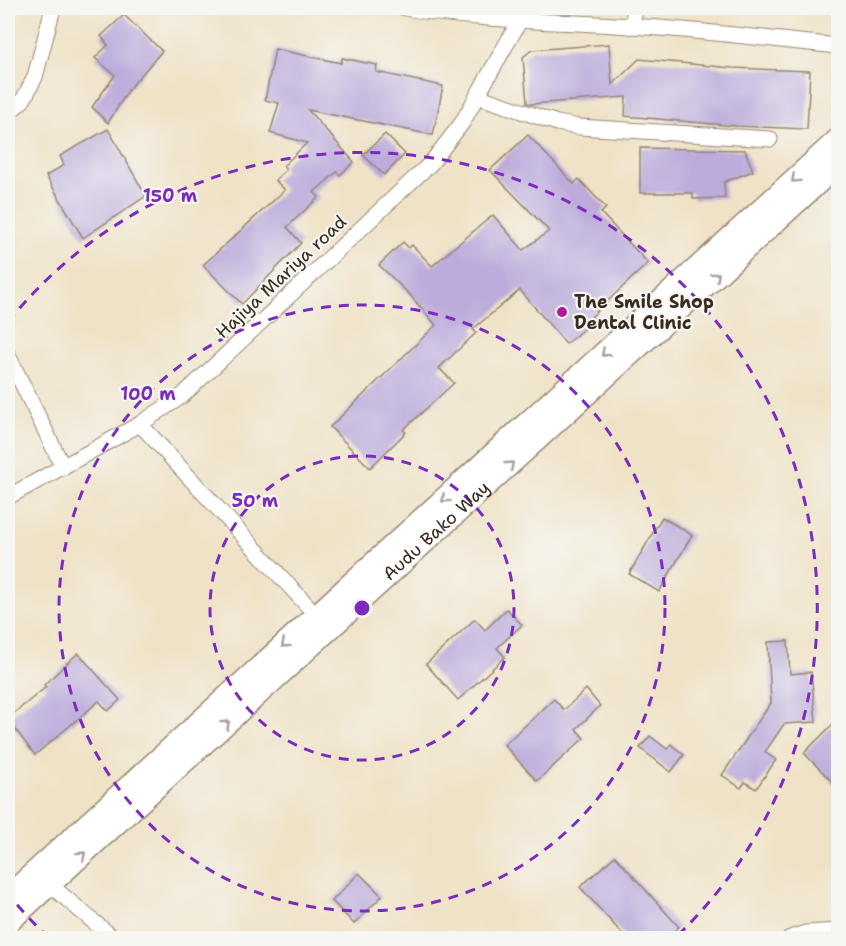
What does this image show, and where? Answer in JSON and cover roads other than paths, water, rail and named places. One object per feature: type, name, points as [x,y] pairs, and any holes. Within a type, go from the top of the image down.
[{"type":"main road","name":"Audu Bako Way","points":[[8,922],[42,879],[317,616],[838,140]]},
{"type":"main road","name":"Audu Bako Way","points":[[8,897],[42,879],[838,164]]},
{"type":"street","points":[[8,113],[23,100],[35,77],[53,8]]},
{"type":"street","points":[[409,8],[434,13],[631,26],[838,46]]},
{"type":"street","points":[[631,26],[636,8]]},
{"type":"street","name":"Hajiya Mariya road","points":[[8,497],[140,424],[182,396],[431,163],[462,123],[520,20]]},
{"type":"street","points":[[477,96],[557,123],[579,127],[770,139]]},
{"type":"street","points":[[8,355],[63,467]]},
{"type":"street","points":[[140,424],[317,616]]},
{"type":"street","points":[[42,879],[113,939]]},
{"type":"street","points":[[790,939],[805,933],[838,931]]},
{"type":"place","name":"The Smile Shop Dental Clinic","points":[[562,312]]}]
